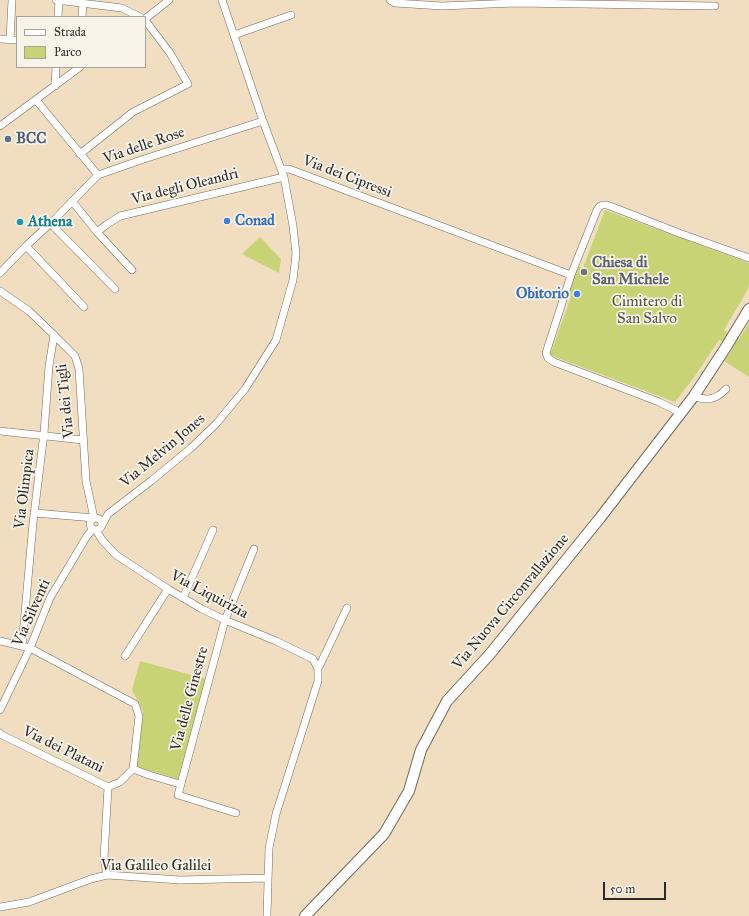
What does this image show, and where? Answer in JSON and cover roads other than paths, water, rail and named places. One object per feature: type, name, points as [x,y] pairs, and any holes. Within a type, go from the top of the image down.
[{"type":"street","points":[[0,39],[14,40],[12,0]]},
{"type":"street","points":[[56,0],[122,8],[138,16]]},
{"type":"street","points":[[58,16],[59,0]]},
{"type":"street","points":[[146,18],[170,0]]},
{"type":"street","name":"Via dei Cipressi","points":[[222,0],[263,121],[283,173],[289,169],[571,276]]},
{"type":"street","points":[[390,0],[396,3],[442,6],[486,2],[574,2],[715,6]]},
{"type":"street","points":[[82,16],[83,3]]},
{"type":"street","points":[[234,35],[291,15]]},
{"type":"street","points":[[80,154],[133,112],[188,84],[170,54],[146,20]]},
{"type":"street","points":[[55,86],[56,68]]},
{"type":"street","points":[[0,126],[78,68]]},
{"type":"street","points":[[36,100],[98,175]]},
{"type":"street","name":"Via delle Rose","points":[[0,273],[98,175],[263,121]]},
{"type":"street","name":"Via degli Oleandri","points":[[97,232],[120,216],[283,173]]},
{"type":"street","name":"Via Melvin Jones","points":[[96,528],[108,514],[152,481],[191,448],[216,424],[245,389],[276,340],[293,280],[296,254],[293,226],[283,173]]},
{"type":"street","points":[[72,201],[97,232],[132,270]]},
{"type":"street","points":[[681,413],[659,402],[554,362],[548,358],[546,353],[571,276],[598,207],[604,205],[610,206],[749,258]]},
{"type":"street","points":[[50,223],[115,289]]},
{"type":"street","points":[[26,246],[84,307]]},
{"type":"street","name":"Via dei Tigli","points":[[0,291],[30,311],[75,356],[79,369],[86,480],[95,518]]},
{"type":"street","name":"Via Nuova Circonvallazione","points":[[305,916],[384,834],[409,791],[421,750],[447,701],[490,654],[600,518],[681,413],[694,396],[749,309]]},
{"type":"street","name":"Via Olimpica","points":[[22,646],[44,436],[49,366],[54,335]]},
{"type":"street","points":[[694,396],[701,399],[707,399],[721,395],[726,389]]},
{"type":"street","points":[[0,431],[83,440]]},
{"type":"street","points":[[35,512],[95,518]]},
{"type":"street","points":[[96,528],[90,526],[90,522],[95,518],[108,514]]},
{"type":"street","name":"Via Liquirizia","points":[[95,518],[100,519],[96,528],[102,540],[116,555],[202,609],[276,641],[313,659],[318,669]]},
{"type":"street","name":"Via Silventi","points":[[0,710],[30,648],[50,598],[87,536],[96,528]]},
{"type":"street","points":[[183,598],[213,530]]},
{"type":"street","name":"Via delle Ginestre","points":[[180,784],[225,620],[254,549]]},
{"type":"street","points":[[125,656],[168,589]]},
{"type":"street","points":[[266,916],[269,848],[276,814],[318,681],[318,669],[347,608]]},
{"type":"street","points":[[0,641],[30,648],[135,704],[139,716],[134,769],[180,784],[178,795],[236,813]]},
{"type":"street","name":"Via dei Platani","points":[[0,733],[108,787],[120,782],[134,769]]},
{"type":"street","points":[[107,875],[104,858],[108,787]]},
{"type":"street","name":"Via Galileo Galilei","points":[[0,907],[29,902],[91,879],[107,875],[180,880],[268,878]]},
{"type":"place","name":"BCC","points":[[8,139]]},
{"type":"place","name":"Conad","points":[[227,221]]},
{"type":"place","name":"Athena","points":[[20,222]]},
{"type":"place","name":"Chiesa di San Michele","points":[[584,272]]},
{"type":"place","name":"Obitorio","points":[[577,294]]},
{"type":"park label","name":"Cimitero di San Salvo","points":[[647,310]]}]
